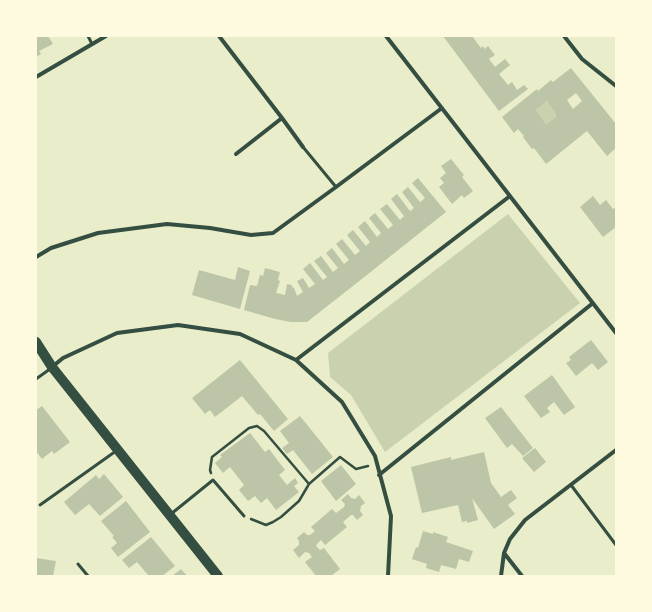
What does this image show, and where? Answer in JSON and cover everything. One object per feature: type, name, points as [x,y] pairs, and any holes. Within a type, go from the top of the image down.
[{"type":"main road","points":[[36,342],[52,367],[218,576]]},
{"type":"street","points":[[36,77],[106,36]]},
{"type":"street","points":[[219,36],[304,147]]},
{"type":"street","points":[[386,36],[616,333]]},
{"type":"street","points":[[564,36],[582,59],[616,86]]},
{"type":"street","points":[[36,257],[51,248],[98,233],[167,224],[210,228],[251,235],[273,232],[336,188],[442,108]]},
{"type":"street","points":[[236,154],[282,118]]},
{"type":"street","points":[[296,360],[510,196]]},
{"type":"street","points":[[380,475],[593,303]]},
{"type":"street","points":[[52,367],[64,358],[117,333],[178,324],[240,334],[296,360],[342,402],[375,456],[390,516],[388,576]]},
{"type":"street","points":[[501,576],[504,553],[510,539],[526,520],[616,450]]},
{"type":"street","points":[[504,553],[522,576]]},
{"type":"lane","points":[[88,36],[92,44]]},
{"type":"lane","points":[[304,147],[336,188]]},
{"type":"lane","points":[[36,379],[52,367]]},
{"type":"lane","points":[[40,505],[117,450]]},
{"type":"lane","points":[[170,515],[213,480],[244,516]]},
{"type":"lane","points":[[571,485],[616,545]]},
{"type":"lane","points":[[78,564],[88,576]]},
{"type":"path","points":[[213,480],[210,470],[212,457],[249,428],[257,426],[264,431],[309,484]]},
{"type":"path","points":[[244,516],[266,525],[273,522],[300,501],[309,484],[340,457],[356,469],[377,464]]},
{"type":"green space","points":[[547,101],[556,117],[546,124],[536,110]]},
{"type":"green space","points":[[508,214],[580,303],[385,452],[351,395],[330,377],[328,353]]},
{"type":"building","points":[[36,36],[48,36],[53,44],[39,51],[41,54],[36,57]]},
{"type":"building","points":[[443,36],[472,36],[481,48],[483,46],[485,49],[488,46],[495,55],[489,59],[495,67],[505,59],[510,65],[499,74],[508,85],[512,82],[517,90],[524,85],[528,89],[499,111]]},
{"type":"building","points":[[571,68],[616,124],[616,148],[607,156],[587,131],[546,164],[534,148],[532,149],[518,129],[514,133],[502,117],[537,89],[538,91],[551,80],[553,82]],"holes":[[[576,93],[582,101],[573,109],[567,100]],[[547,101],[556,117],[546,124],[536,110]]]},
{"type":"building","points":[[451,159],[464,175],[462,177],[473,191],[464,198],[462,195],[452,204],[439,187],[444,183],[440,178],[446,173],[441,166]]},
{"type":"building","points":[[418,178],[446,212],[307,322],[291,322],[275,319],[244,310],[250,285],[257,286],[260,275],[263,276],[265,268],[280,272],[278,280],[280,281],[276,293],[285,295],[287,284],[292,285],[297,296],[303,292],[297,281],[303,278],[309,288],[315,284],[303,269],[310,263],[323,280],[327,277],[314,261],[321,256],[333,272],[338,268],[326,253],[332,248],[344,264],[349,260],[336,244],[342,239],[355,255],[360,251],[347,235],[353,230],[366,246],[370,242],[358,227],[365,221],[377,237],[381,233],[369,218],[375,213],[388,229],[393,225],[380,209],[387,204],[400,220],[404,216],[391,199],[397,194],[410,211],[414,208],[402,192],[408,187],[420,202],[425,198],[412,183]]},
{"type":"building","points":[[593,196],[600,205],[606,200],[613,209],[616,207],[616,227],[603,237],[580,207]]},
{"type":"building","points":[[238,267],[250,271],[240,309],[192,295],[199,270],[235,280]]},
{"type":"building","points":[[591,340],[608,362],[598,370],[592,363],[576,376],[566,363],[571,360],[569,357]]},
{"type":"building","points":[[240,360],[288,419],[274,431],[242,396],[215,417],[210,410],[205,414],[192,398]]},
{"type":"building","points":[[552,375],[575,407],[564,415],[554,402],[547,408],[550,412],[541,418],[524,396]]},
{"type":"building","points":[[42,406],[70,442],[54,454],[52,451],[42,459],[36,451],[36,410]]},
{"type":"building","points":[[501,407],[533,448],[523,456],[512,444],[507,448],[485,418]]},
{"type":"building","points":[[300,416],[333,457],[312,474],[293,450],[287,454],[282,448],[289,443],[280,431]]},
{"type":"building","points":[[250,433],[265,452],[269,449],[285,470],[279,475],[287,485],[295,478],[298,483],[294,486],[299,492],[276,510],[267,498],[261,503],[255,496],[248,501],[239,490],[244,485],[230,467],[223,473],[215,463],[222,457],[220,455]]},
{"type":"building","points":[[535,448],[546,462],[534,472],[522,458]]},
{"type":"building","points":[[484,452],[491,483],[501,497],[511,490],[517,498],[508,505],[515,514],[494,529],[472,498],[478,520],[467,523],[467,521],[462,522],[458,505],[422,513],[411,467],[451,457],[451,460]]},
{"type":"building","points":[[341,465],[356,484],[336,501],[321,481]]},
{"type":"building","points":[[104,474],[123,497],[100,516],[89,504],[75,515],[64,502],[96,475],[99,479]]},
{"type":"building","points":[[348,494],[351,498],[355,499],[359,495],[365,503],[361,506],[360,511],[363,515],[357,520],[353,515],[351,515],[343,522],[347,527],[325,545],[321,540],[317,544],[316,546],[320,550],[324,548],[340,569],[331,576],[316,576],[305,562],[312,557],[309,553],[305,552],[299,558],[293,550],[299,545],[297,538],[304,532],[307,535],[310,535],[315,531],[311,527],[332,509],[336,513],[344,507],[345,504],[341,500]]},
{"type":"building","points":[[126,501],[150,532],[118,557],[111,548],[117,543],[112,537],[114,536],[101,521]]},
{"type":"building","points":[[423,531],[433,534],[433,532],[448,537],[446,542],[473,551],[469,562],[459,559],[456,569],[441,565],[439,572],[426,568],[427,564],[412,559],[416,547],[418,548]]},
{"type":"building","points":[[151,537],[175,566],[162,576],[149,576],[137,562],[129,568],[122,560]]},
{"type":"building","points":[[36,558],[56,561],[53,576],[36,576]]},
{"type":"building","points":[[181,569],[187,576],[172,576]]}]
